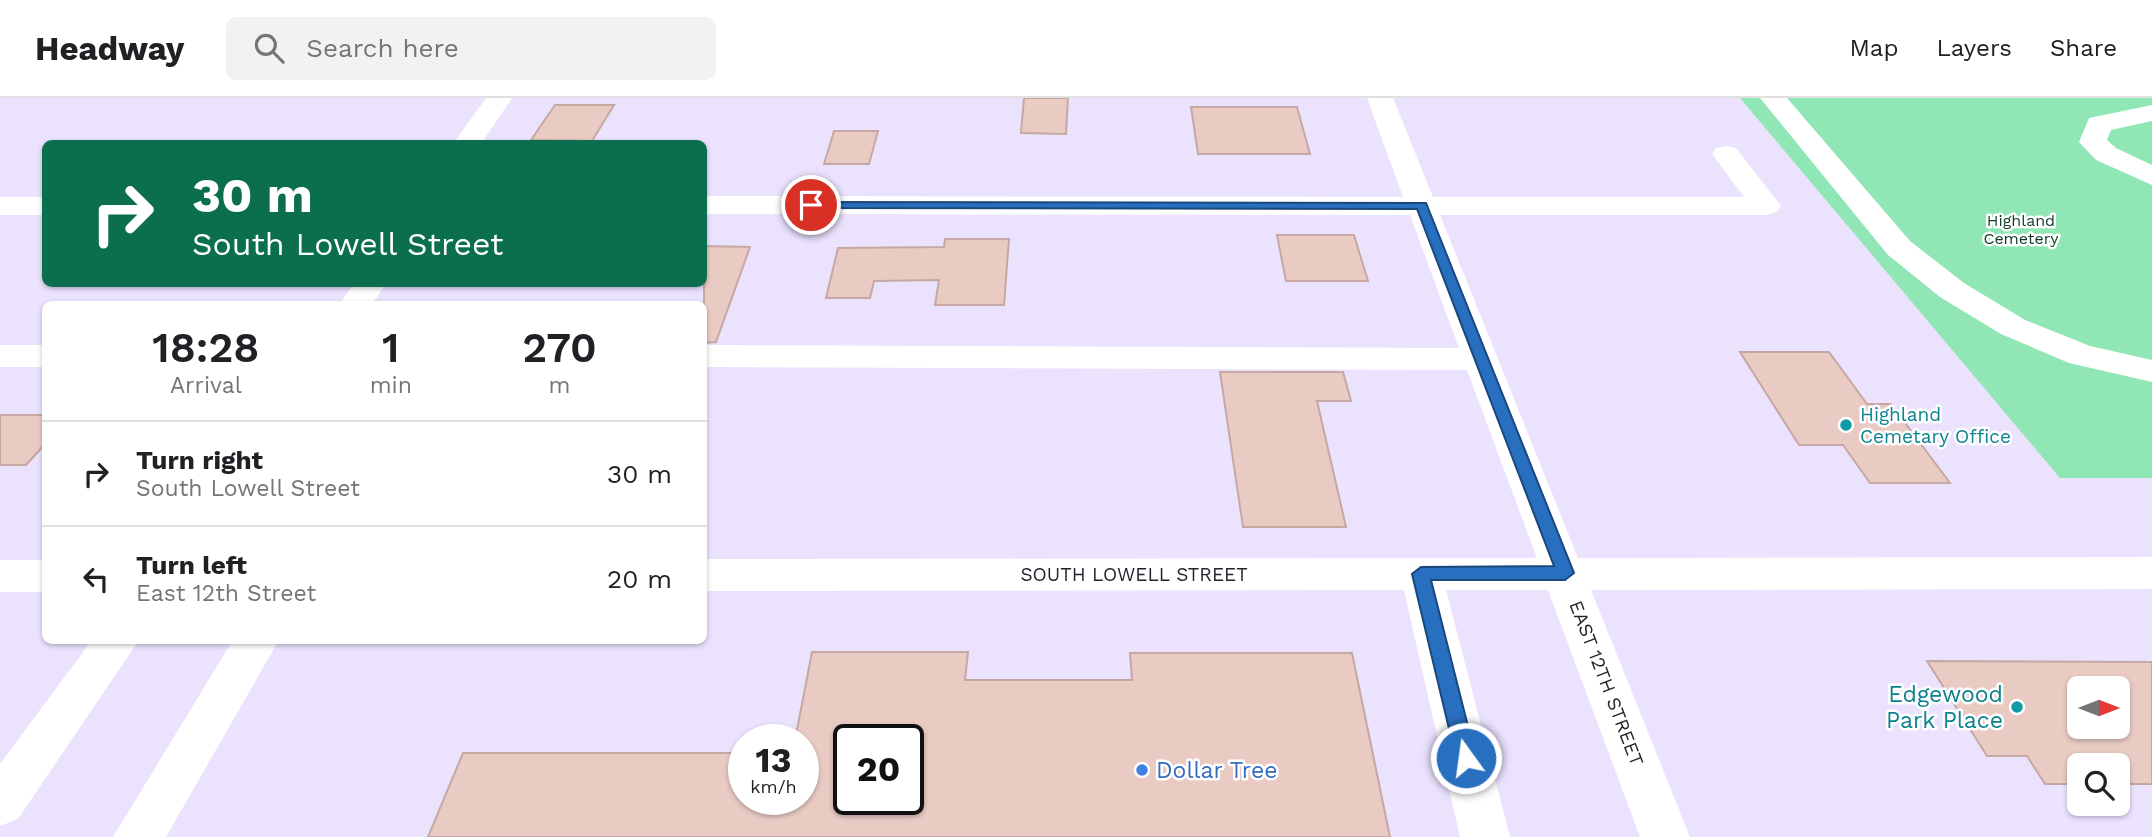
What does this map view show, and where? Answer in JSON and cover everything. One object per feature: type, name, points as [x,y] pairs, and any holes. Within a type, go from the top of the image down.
[{"type":"street","points":[[470,140],[499,98]]},
{"type":"street","name":"EAST 12TH STREET","points":[[1380,98],[1665,837]]},
{"type":"street","points":[[1773,98],[1899,248],[1952,290],[2013,327],[2081,355],[2152,371]]},
{"type":"street","points":[[2106,98],[2146,114]]},
{"type":"street","points":[[2146,114],[2099,124],[2093,142],[2106,154],[2152,176]]},
{"type":"street","points":[[707,205],[1766,206],[1726,155]]},
{"type":"street","points":[[0,206],[42,206]]},
{"type":"street","points":[[0,356],[42,356]]},
{"type":"street","points":[[707,356],[1482,359]]},
{"type":"street","name":"SOUTH LOWELL STREET","points":[[707,575],[2152,573]]},
{"type":"street","points":[[1421,574],[1485,837]]},
{"type":"street","points":[[0,576],[42,576]]},
{"type":"street","points":[[0,803],[114,644]]},
{"type":"street","points":[[138,837],[255,644]]},
{"type":"green space","name":"Highland Cemetery","points":[[1740,98],[2152,98],[2152,478],[2060,478]]},
{"type":"building","points":[[1024,98],[1068,98],[1066,134],[1021,133]]},
{"type":"building","points":[[555,105],[614,105],[593,140],[531,140]]},
{"type":"building","points":[[1191,107],[1297,107],[1310,154],[1198,154]]},
{"type":"building","points":[[834,131],[878,131],[869,164],[824,164]]},
{"type":"building","points":[[1277,235],[1354,235],[1368,281],[1286,281]]},
{"type":"building","points":[[945,239],[1009,239],[1004,305],[935,305],[939,280],[874,281],[870,298],[826,298],[838,248],[944,247]]},
{"type":"building","points":[[707,246],[750,247],[716,342],[707,343],[707,301],[704,301],[704,287],[707,287]]},
{"type":"building","name":"Highland Cemetary Office","points":[[1740,352],[1829,352],[1867,404],[1891,404],[1950,483],[1870,483],[1843,445],[1799,445]]},
{"type":"building","points":[[1220,372],[1343,372],[1351,401],[1317,401],[1346,527],[1243,527]]},
{"type":"building","points":[[0,415],[42,415],[42,447],[26,465],[0,465]]},
{"type":"building","name":"Dollar Tree","points":[[812,652],[968,652],[965,680],[1132,680],[1130,653],[1352,653],[1390,837],[428,837],[463,753],[728,753],[728,815],[819,815],[819,724],[798,724]]},
{"type":"building","name":"Edgewood Park Place","points":[[1927,661],[2152,662],[2152,784],[2130,784],[2130,753],[2067,753],[2067,784],[2045,784],[2027,756],[1987,756]]},
{"type":"place","name":"Highland Cemetary Office","points":[[1846,425]]},
{"type":"place","name":"Edgewood Park Place","points":[[2017,707]]},
{"type":"place","name":"Dollar Tree","points":[[1142,770]]},
{"type":"route","points":[[811,205],[1422,206],[1565,573],[1421,574],[1466,758]]}]
